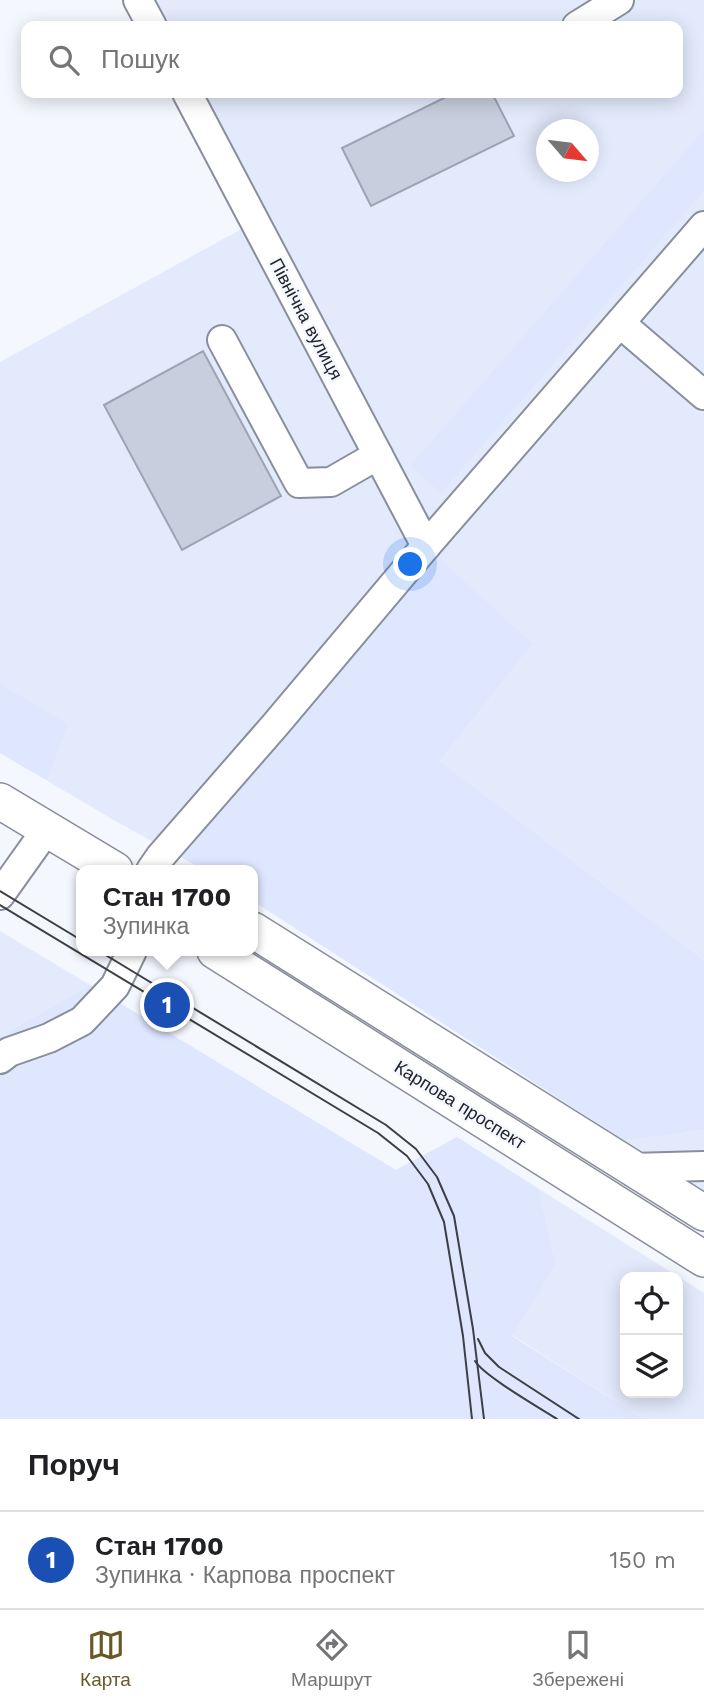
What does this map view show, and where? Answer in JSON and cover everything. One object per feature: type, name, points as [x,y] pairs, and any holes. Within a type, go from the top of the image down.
[{"type":"main road","points":[[0,801],[109,865]]},
{"type":"main road","points":[[258,933],[704,1213]]},
{"type":"main road","name":"Карпова проспект","points":[[223,956],[704,1259]]},
{"type":"main road","points":[[357,1040],[377,1008]]},
{"type":"street","points":[[138,0],[149,21]]},
{"type":"street","points":[[585,21],[619,0]]},
{"type":"street","name":"Північна вулиця","points":[[190,98],[426,546]]},
{"type":"street","points":[[154,865],[426,546],[704,226]]},
{"type":"street","points":[[620,323],[704,395]]},
{"type":"street","points":[[222,340],[299,483],[331,482],[378,454]]},
{"type":"street","points":[[0,895],[47,829]]},
{"type":"street","points":[[0,1059],[9,1052],[49,1038],[82,1021],[115,986],[130,956]]},
{"type":"street","points":[[631,1168],[704,1166]]},
{"type":"shaded area","points":[[138,0],[704,0],[704,960],[440,761],[533,644],[169,851],[0,753],[0,362],[254,222],[190,98],[683,98],[683,21],[149,21]]},
{"type":"shaded area","points":[[704,130],[704,191],[441,493],[410,466]]},
{"type":"shaded area","points":[[426,546],[533,644],[440,761],[704,960],[704,1130],[625,1141],[258,904],[258,865],[196,865],[169,851]]},
{"type":"shaded area","points":[[0,684],[68,724],[47,780],[0,753]]},
{"type":"shaded area","points":[[0,931],[90,985],[0,1036]]},
{"type":"shaded area","points":[[90,985],[396,1170],[457,1137],[539,1189],[556,1265],[512,1336],[644,1419],[0,1419],[0,1036]]},
{"type":"shaded area","points":[[704,1130],[704,1190],[625,1141]]},
{"type":"shaded area","points":[[539,1189],[671,1272],[620,1272],[620,1398],[683,1398],[683,1280],[704,1293],[704,1419],[644,1419],[512,1335],[556,1265]]},
{"type":"building","points":[[444,98],[495,98],[514,136],[371,206],[342,148]]},
{"type":"building","points":[[203,351],[281,496],[182,550],[104,405]]},
{"type":"tram line","points":[[0,891],[76,937]]},
{"type":"tram line","points":[[0,905],[76,951]]},
{"type":"tram line","points":[[85,956],[378,1133],[407,1156],[428,1184],[444,1222],[463,1336],[472,1419]]},
{"type":"tram line","points":[[107,956],[386,1125],[416,1149],[437,1177],[454,1216],[473,1329],[484,1419]]},
{"type":"tram line","points":[[478,1339],[485,1353],[499,1367],[579,1419]]},
{"type":"tram line","points":[[475,1361],[500,1383],[557,1419]]},
{"type":"place","name":"Стан 1700","points":[[167,1005]]}]
